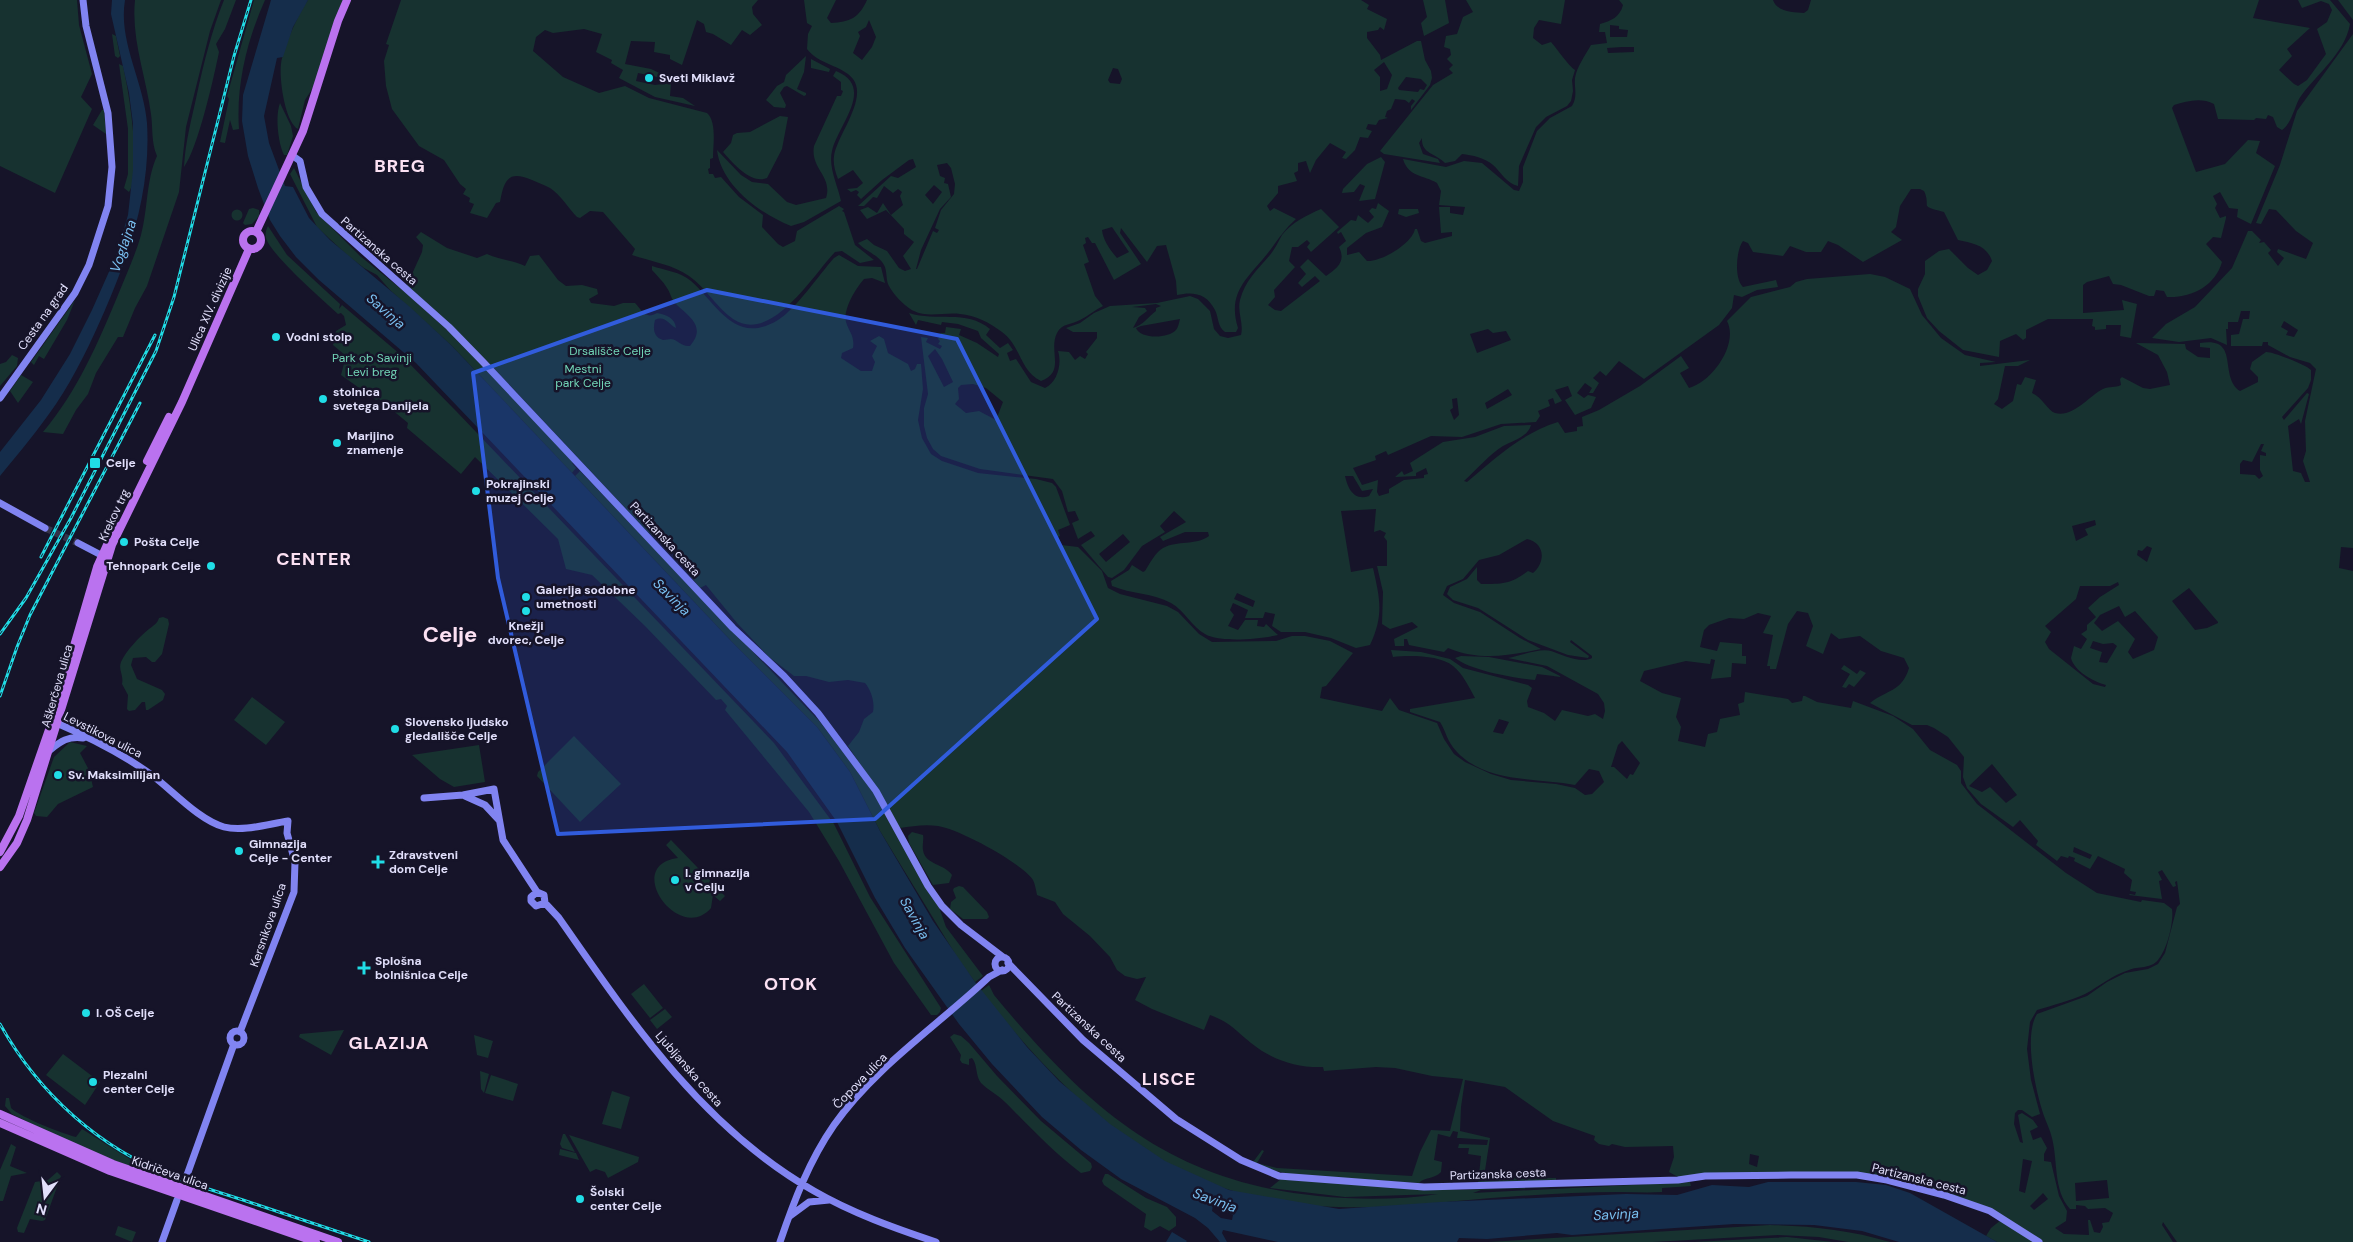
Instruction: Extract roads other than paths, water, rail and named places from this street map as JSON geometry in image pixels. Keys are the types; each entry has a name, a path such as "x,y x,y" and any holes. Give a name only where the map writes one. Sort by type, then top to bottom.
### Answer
{"main road":[{"path":"256,232 291,159 312,105 338,21 347,0"},
{"path":"248,232 256,232 260,236 260,245 254,249 249,249 243,243 244,235 248,232"},
{"name":"Ulica XIV. divizije","path":"141,483 178,410 190,379 249,249"},
{"name":"Ulica XIV. divizije","path":"130,496 177,400 190,379"},
{"name":"Krekov trg","path":"104,556 141,483"},
{"name":"Krekov trg","path":"104,556 130,496"},
{"name":"Aškerčeva ulica","path":"0,852 19,816 55,723 104,556"},
{"name":"Aškerčeva ulica","path":"0,867 17,842 27,820 50,750 55,723"},
{"name":"Kidričeva ulica","path":"0,1114 121,1168 338,1242"},
{"name":"Kidričeva ulica","path":"0,1123 126,1177 316,1242"}],"street":[{"name":"Cesta na grad","path":"0,398 75,293 97,244 108,206 112,180 112,147 108,113 86,26 83,0"},
{"name":"Partizanska cesta","path":"291,159 300,161 306,187 314,204 322,214 466,345 727,621 784,676 818,713 876,791 928,886 942,906 961,925 989,947 1002,964 1017,973 1083,1040 1176,1119 1241,1160 1279,1176 1462,1188 1678,1180 1705,1176 1857,1175 1887,1180 1944,1195 1990,1211 2039,1242"},
{"path":"0,503 45,528"},
{"path":"78,543 104,556"},
{"name":"Levstikova ulica","path":"55,723 89,738 143,769 214,823 231,828 288,822"},
{"path":"50,750 63,740 71,737 89,738"},
{"name":"Ljubljanska cesta","path":"463,795 494,789 505,846 537,892 544,895 545,903 559,918 597,972 685,1086 703,1106 750,1148 801,1183 830,1200 869,1218 936,1242"},
{"path":"424,798 463,795 485,805 499,820"},
{"name":"Kersnikova ulica","path":"187,1175 234,1044 230,1039 231,1035 234,1032 240,1032 294,892 295,862 287,833 288,822"},
{"name":"Ljubljanska cesta","path":"537,892 531,897 533,904 539,907 545,903"},
{"name":"Čopova ulica","path":"780,1242 801,1183 834,1125 857,1096 1002,964"},
{"path":"162,1242 177,1200"},
{"path":"787,1221 794,1212 809,1202 830,1200"}],"water":[{"name":"Voglajna","path":"112,0 125,0 125,31 145,108 147,123 146,172 137,219 123,265 77,370 29,441 0,476 0,452 41,400 70,354 116,256 128,215 133,170 133,124 129,93 111,14"},
{"name":"Savinja","path":"271,0 308,0 293,27 283,57 277,58 264,116 269,143 285,186 293,187 309,218 330,240 410,307 452,346 732,642 817,727 850,772 880,831 933,921 975,982 1027,1047 1059,1081 1110,1124 1165,1161 1229,1190 1339,1209 1440,1202 1626,1194 1677,1195 1712,1185 1749,1187 1768,1182 1856,1182 1886,1185 1910,1193 1997,1242 1899,1242 1862,1231 1814,1225 1734,1224 1572,1235 1557,1233 1487,1239 1459,1238 1457,1242 1278,1242 1223,1230 1222,1233 1227,1242 1220,1242 1208,1228 1195,1218 1121,1179 1081,1150 1042,1117 992,1064 959,1024 905,948 875,898 837,822 787,752 416,363 319,280 296,257 270,220 258,188 248,156 242,121 243,95","holes":["1213,1205 1233,1215 1232,1220 1221,1218 1212,1211"]},
{"path":"1172,1232 1187,1241 1166,1242"}],"tunnel":[{"path":"45,528 78,543"}],"railway":[{"path":"0,634 26,598 71,518 156,351 174,297 234,56 251,0"},
{"path":"41,557 155,335"},
{"path":"0,696 30,615 140,403"},
{"path":"0,1024 33,1073 52,1096 96,1134 121,1151 147,1165 183,1180 369,1242"}],"place":[{"name":"Sveti Miklavž","path":"649,78"},
{"name":"Vodni stolp","path":"276,337"},
{"name":"stolnica svetega Danijela","path":"323,399"},
{"name":"Marijino znamenje","path":"337,443"},
{"name":"Celje","path":"95,463"},
{"name":"Pokrajinski muzej Celje","path":"476,491"},
{"name":"Pošta Celje","path":"124,542"},
{"name":"Tehnopark Celje","path":"211,566"},
{"name":"Galerija sodobne umetnosti","path":"526,597"},
{"name":"Knežji dvorec, Celje","path":"526,611"},
{"name":"Slovensko ljudsko gledališče Celje","path":"395,729"},
{"name":"Sv. Maksimilijan","path":"58,775"},
{"name":"Gimnazija Celje - Center","path":"239,851"},
{"name":"Zdravstveni dom Celje","path":"378,862"},
{"name":"I. gimnazija v Celju","path":"675,880"},
{"name":"Splošna bolnišnica Celje","path":"364,968"},
{"name":"I. OŠ Celje","path":"86,1013"},
{"name":"Plezalni center Celje","path":"93,1082"},
{"name":"Šolski center Celje","path":"580,1199"}],"district":[{"name":"BREG","path":"400,166"},
{"name":"CENTER","path":"314,559"},
{"name":"Celje","path":"450,634"},
{"name":"OTOK","path":"791,984"},
{"name":"GLAZIJA","path":"389,1043"},
{"name":"LISCE","path":"1169,1079"}],"park label":[{"name":"Drsališče Celje","path":"610,351"},
{"name":"Park ob Savinji Levi breg","path":"372,365"},
{"name":"Mestni park Celje","path":"583,376"}]}
